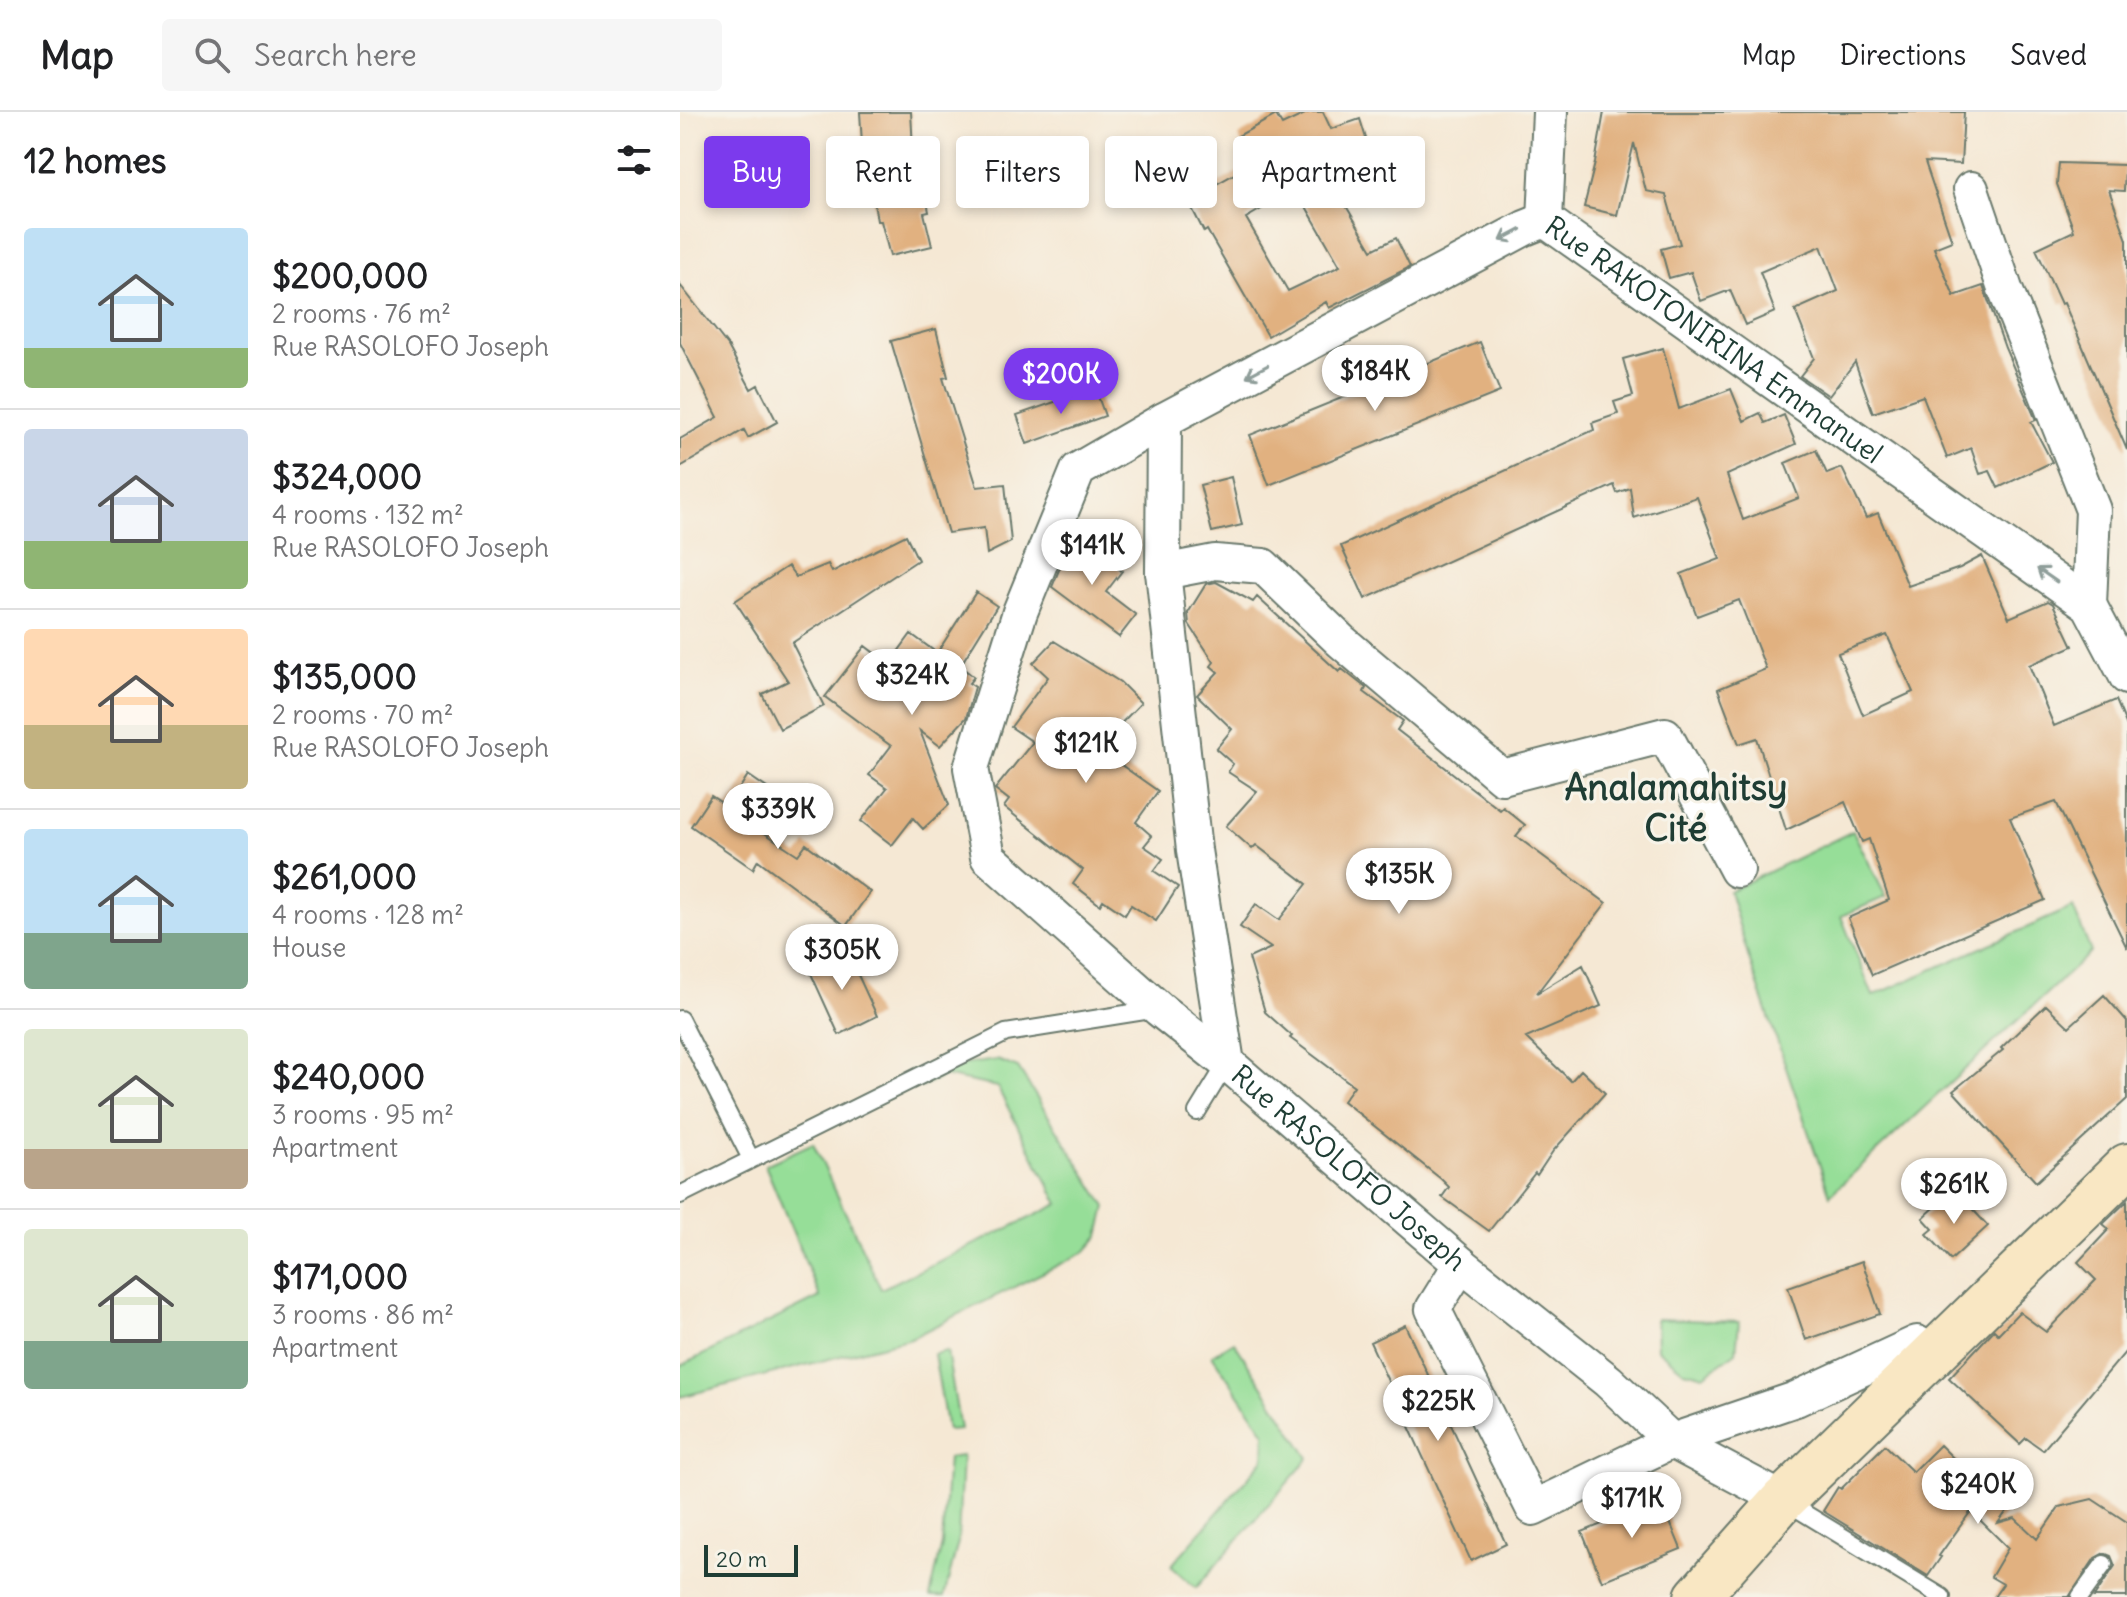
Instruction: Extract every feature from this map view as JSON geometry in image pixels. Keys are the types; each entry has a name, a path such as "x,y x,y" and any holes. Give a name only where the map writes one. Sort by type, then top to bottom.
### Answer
{"main road":[{"path":"1697,1597 1783,1500 2127,1166"}],"street":[{"path":"1545,220 1550,112"},
{"path":"1971,189 2005,289 2093,510 2089,605"},
{"name":"Rue RAKOTONIRINA Emmanuel","path":"1227,1063 1159,1009 988,857 971,768 1020,612 1078,470 1164,420 1525,228 1545,220 2089,605 2127,677"},
{"name":"Rue RASOLOFO Joseph","path":"1164,420 1163,572 1194,850 1227,1063 1461,1264 1608,1381 1672,1441 1783,1500"},
{"path":"1163,572 1215,562 1263,566 1341,641 1502,777 1665,735 1737,870"},
{"path":"1461,1264 1433,1309 1533,1508 1672,1441 1796,1399 1917,1343 1929,1358"}],"lane":[{"path":"680,1195 1006,1033 1159,1009"},
{"path":"680,1019 751,1159"},
{"path":"1197,1112 1227,1063"},
{"path":"1783,1500 1942,1597"},
{"path":"2080,1597 2104,1564"}],"green space":[{"path":"1853,831 1886,897 1841,916 1873,996 2073,907 2091,952 1830,1195 1749,959 1729,891"},
{"path":"997,1060 1018,1068 1106,1207 1099,1236 1085,1252 911,1338 680,1397 680,1366 820,1297 765,1165 813,1143 881,1289 1059,1204 997,1087 944,1076 923,1087 926,1079 953,1066"},
{"path":"1656,1319 1739,1322 1736,1352 1704,1375 1684,1371 1657,1349"},
{"path":"1234,1342 1309,1458 1196,1588 1171,1566 1264,1459 1265,1433 1212,1355"},
{"path":"947,1351 960,1429 947,1430 934,1354"},
{"path":"962,1456 958,1542 944,1597 930,1597 942,1544 948,1458"}],"building":[{"path":"860,112 911,112 912,136 862,136"},
{"path":"1309,112 1323,112 1331,129 1360,119 1365,136 1238,136 1276,115 1282,125"},
{"path":"1604,112 1964,112 1961,164 1925,162 1952,241 1934,248 1954,296 1983,286 2036,420 2031,422 2052,462 1998,488 1990,471 1980,474 1971,448 1947,458 1923,396 1873,413 1855,362 1829,396 1800,376 1814,358 1795,310 1838,291 1821,246 1760,272 1775,312 1745,325 1730,290 1701,301 1691,272 1669,278 1661,249 1680,244 1666,195 1646,191 1634,143 1617,215 1584,207"},
{"path":"2059,163 2125,165 2124,191 2109,190 2127,240 2127,450 2064,303 2061,304 2036,249 2074,231 2057,184"},
{"path":"1233,175 1233,208 1263,208 1246,218 1288,291 1340,266 1307,208 1347,208 1372,250 1396,238 1410,267 1329,308 1326,302 1268,336 1192,208 1217,208 1217,184"},
{"path":"875,208 928,208 929,212 924,213 932,246 890,256 881,221 877,221"},
{"path":"680,285 728,346 751,389 758,385 777,422 748,438 744,430 680,467 680,439 718,417 680,343"},
{"path":"936,329 948,377 943,378 977,487 1005,484 1011,542 987,554 984,528 948,533 891,341"},
{"path":"1480,342 1500,392 1269,485 1250,435"},
{"path":"1663,348 1679,409 1731,389 1744,421 1760,413 1765,423 1784,415 1796,444 1727,475 1743,520 1799,498 1785,463 1816,450 1827,474 1842,468 1866,518 1878,513 1908,586 1960,568 1982,556 2009,618 2048,601 2053,604 2073,646 2029,665 2054,726 2116,700 2127,726 2127,948 2056,802 2010,818 2045,900 1872,975 1848,918 1889,900 1869,839 1862,842 1845,802 1786,830 1757,738 1739,744 1718,689 1766,669 1739,600 1697,616 1681,574 1720,559 1697,497 1634,518 1630,488 1617,493 1614,485 1365,599 1341,546 1594,430 1592,423 1618,414 1614,402 1633,396 1623,359","holes":["1887,635 1913,692 1863,715 1838,653"]},
{"path":"1095,388 1105,416 1027,444 1017,415"},
{"path":"1231,477 1242,525 1212,532 1200,485"},
{"path":"906,535 918,560 792,643 824,706 780,729 762,694 788,681 735,601 788,566 796,577 828,564 832,572"},
{"path":"1077,540 1122,571 1106,592 1136,615 1119,637 1052,587 1063,560"},
{"path":"1216,582 1253,602 1257,597 1339,672 1342,669 1366,688 1364,692 1403,721 1397,730 1500,810 1503,807 1525,825 1516,836 1606,903 1537,993 1583,965 1601,1006 1526,1038 1571,1081 1581,1070 1605,1093 1553,1151 1537,1175 1535,1173 1489,1231 1442,1197 1449,1187 1441,1179 1343,1101 1354,1086 1290,1038 1292,1036 1265,1012 1249,958 1271,948 1240,927 1256,904 1279,920 1307,884 1256,845 1252,849 1226,826 1257,791 1228,772 1233,764 1216,749 1232,729 1197,695 1218,672 1211,666 1214,662 1189,624 1188,613 1206,584"},
{"path":"976,592 997,606 960,666 974,677 969,683 975,687 966,718 940,746 920,731 949,805 923,829 913,818 892,845 861,821 887,788 869,775 891,746 825,697 865,646 889,664 911,634 937,653"},
{"path":"1054,641 1120,682 1141,703 1097,748 1158,791 1136,822 1152,836 1144,846 1163,859 1154,871 1178,887 1156,921 1131,905 1125,915 1103,900 1100,905 1073,884 1083,870 1004,807 1009,800 995,789 1033,742 1011,727 1048,677 1033,663"},
{"path":"748,775 780,797 757,828 798,855 806,844 870,892 846,926 758,860 753,869 691,826 711,796 728,807"},
{"path":"846,949 877,1016 839,1035 808,967"},
{"path":"2104,995 2127,1021 2127,1099 2036,1182 1953,1091 2003,1050 2001,1048 2046,1005 2069,1027"},
{"path":"1947,1196 1957,1206 1964,1200 1988,1226 1951,1260 1927,1234 1933,1229 1923,1218"},
{"path":"2127,1201 2127,1350 2043,1450 2026,1438 2020,1444 1949,1378 1994,1330 1998,1334 2019,1312 2046,1332 2096,1280 2078,1262 2109,1229 2103,1224"},
{"path":"1862,1261 1880,1314 1806,1340 1788,1287"},
{"path":"1405,1325 1506,1544 1471,1561 1370,1342"},
{"path":"1885,1445 1913,1472 1940,1445 2007,1511 1998,1523 2015,1518 2037,1539 2059,1507 2092,1499 2127,1522 2127,1597 2094,1597 2115,1566 2111,1556 2104,1553 2095,1558 2069,1597 1994,1597 2003,1584 1991,1577 2008,1548 1971,1511 1928,1576 1823,1511 1838,1487 1841,1489"},
{"path":"1661,1500 1681,1549 1602,1581 1582,1532"}],"district":[{"name":"Analamahitsy Cité","path":"1676,808"}]}
